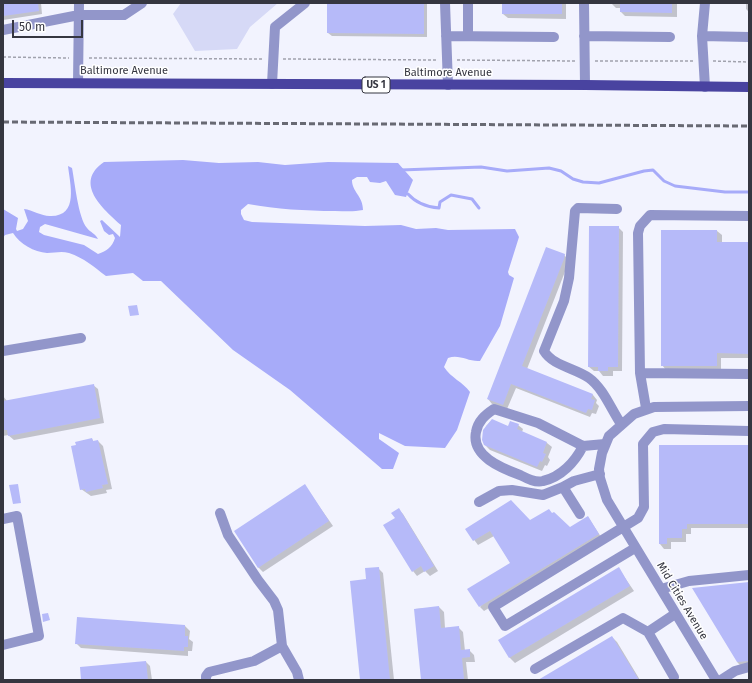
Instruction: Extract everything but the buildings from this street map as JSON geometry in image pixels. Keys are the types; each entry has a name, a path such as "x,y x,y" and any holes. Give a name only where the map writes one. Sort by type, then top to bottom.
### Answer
{"main road":[{"name":"Baltimore Avenue","path":"3,83 749,87"}],"street":[{"path":"78,83 77,58 79,3"},
{"path":"3,30 79,15 124,15 142,3"},
{"path":"272,84 275,27 305,3"},
{"path":"445,3 448,85"},
{"path":"468,3 468,36"},
{"path":"584,3 585,85"},
{"path":"705,3 702,36 702,61 705,87"},
{"path":"446,36 554,37"},
{"path":"584,36 670,37"},
{"path":"702,36 749,37"},
{"path":"617,209 578,208 575,211 570,278 564,301 544,351 546,355 558,363 589,378 600,389 621,424"},
{"path":"646,408 640,373 638,233 640,226 650,215 749,216"},
{"path":"3,351 81,338"},
{"path":"640,373 749,374"},
{"path":"478,502 499,491 512,490 544,495 574,481 600,474 601,457 609,436 634,414 646,408 749,406"},
{"path":"583,446 575,460 564,470 543,481 538,481 512,472 484,456 479,451 474,441 477,427 482,418 494,409 538,423 583,446 605,444"},
{"path":"635,548 505,626 493,607 625,532 638,518 644,507 642,450 645,440 653,432 664,429 749,431"},
{"name":"Mid Cities Avenue","path":"600,474 607,500 625,532 716,680"},
{"path":"563,487 580,514"},
{"path":"220,513 228,535 274,601 278,610 282,646 297,672 299,680"},
{"path":"3,519 17,516 40,636 3,645"},
{"path":"661,589 689,580 749,575"},
{"path":"648,632 675,614"},
{"path":"535,669 623,618 648,632 674,677"},
{"path":"206,680 208,672 254,660 282,646"},
{"path":"721,680 735,671 749,667"}],"path":[{"path":"3,57 749,62"}],"shaded area":[{"path":"181,3 278,3 250,27 237,49 195,51 173,14"}],"water":[{"path":"183,160 219,163 258,162 285,165 328,162 398,163 413,180 406,197 395,195 386,181 380,183 370,182 367,177 357,177 352,180 352,184 363,205 363,210 359,211 302,210 248,204 241,210 241,214 244,220 252,222 365,226 401,225 416,229 436,228 448,230 515,229 519,237 508,272 509,275 514,278 500,326 480,361 452,357 448,358 444,367 470,392 457,430 445,448 405,446 379,433 379,439 399,453 393,469 382,469 290,390 233,350 161,281 143,281 133,273 106,276 84,260 69,253 47,253 37,251 23,244 13,233 5,235 3,238 3,209 18,218 17,231 23,229 28,221 24,209 48,216 60,215 66,211 71,198 68,166 72,168 81,216 87,228 96,235 98,239 45,224 40,227 39,232 44,235 84,245 98,254 101,253 111,246 115,238 113,234 109,235 104,231 100,221 102,220 120,237 121,225 106,211 94,195 91,187 91,178 95,170 104,162"}],"waterway":[{"path":"401,170 481,167 507,171 549,168 561,171 573,179 583,182 599,183 653,170 664,181 675,186 725,192 749,192"},
{"path":"408,194 418,202 430,207 439,208 440,202 451,195 472,199 479,208"}],"railway":[{"path":"3,122 749,126"}]}
